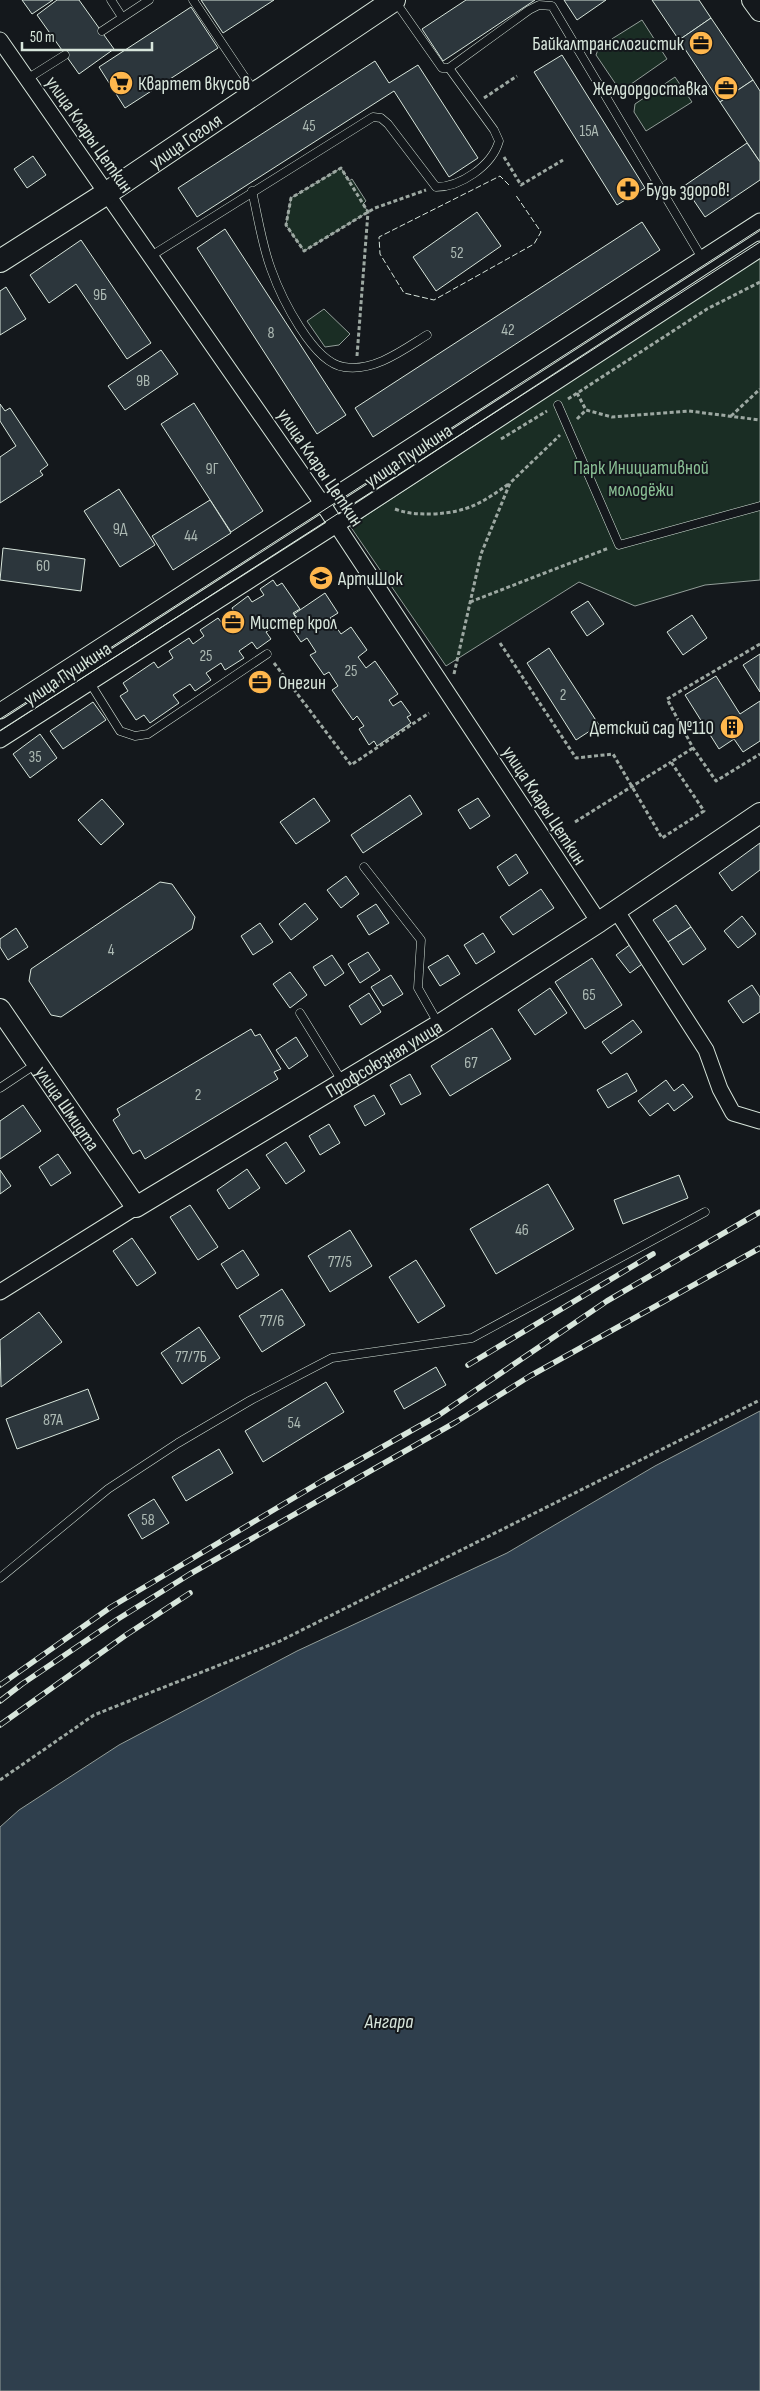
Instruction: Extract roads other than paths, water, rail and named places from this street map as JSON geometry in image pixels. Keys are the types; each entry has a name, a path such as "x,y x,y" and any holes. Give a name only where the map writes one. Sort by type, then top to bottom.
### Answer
{"main road":[{"name":"улица Гоголя","path":"0,261 107,193 394,0"}],"street":[{"path":"752,0 760,11"},
{"name":"улица Клары Цеткин","path":"0,40 322,503 599,922"},
{"name":"улица Пушкина","path":"0,711 760,221"},
{"name":"улица Пушкина","path":"0,740 336,525 760,249"},
{"name":"Профсоюзная улица","path":"0,1292 136,1206 439,1025 599,922 760,814"},
{"path":"616,910 706,1050 720,1089 733,1113 760,1121"},
{"name":"улица Шмидта","path":"0,1009 136,1206"}],"lane":[{"path":"111,0 122,18"},
{"path":"102,32 150,0"},
{"path":"193,0 256,93"},
{"path":"394,0 442,68 449,68 529,10 539,5 552,6 702,258"},
{"path":"27,79 65,55"},
{"path":"151,256 373,117 382,118 388,124 436,187 457,184 487,162 499,141 494,130 449,68"},
{"path":"252,191 271,270 289,310 318,352 333,365 356,367 392,357 427,334"},
{"path":"558,405 619,544 760,506"},
{"path":"90,683 120,730 135,736 148,734 267,654"},
{"path":"364,867 421,940 418,988 439,1025"},
{"path":"300,1013 344,1083"},
{"path":"0,1088 37,1063"},
{"path":"0,1578 108,1489 178,1443 250,1400 332,1358 472,1338 705,1212"}],"water":[{"name":"Ангара","path":"760,1411 760,2391 0,2391 0,1827 19,1810 119,1745 297,1651 507,1553 655,1466"}],"tram line":[{"path":"0,719 760,229"},
{"path":"0,731 760,242"}],"railway":[{"path":"0,1685 111,1607 322,1481 439,1415 607,1301 760,1212"},
{"path":"0,1701 118,1619 190,1574 456,1422 530,1376 760,1248"},
{"path":"468,1365 653,1254"},
{"path":"0,1725 126,1635 190,1593"}],"place":[{"name":"Байкалтранслогистик","path":"701,43"},
{"name":"Квартет вкусов","path":"121,83"},
{"name":"Желдордоставка","path":"726,88"},
{"name":"Будь здоров!","path":"628,189"},
{"name":"АртиШок","path":"321,578"},
{"name":"Мистер крол","path":"233,622"},
{"name":"Онегин","path":"260,682"},
{"name":"Детский сад №110","path":"732,727"}],"park label":[{"name":"Парк Инициативной молодёжи","path":"641,478"}]}
